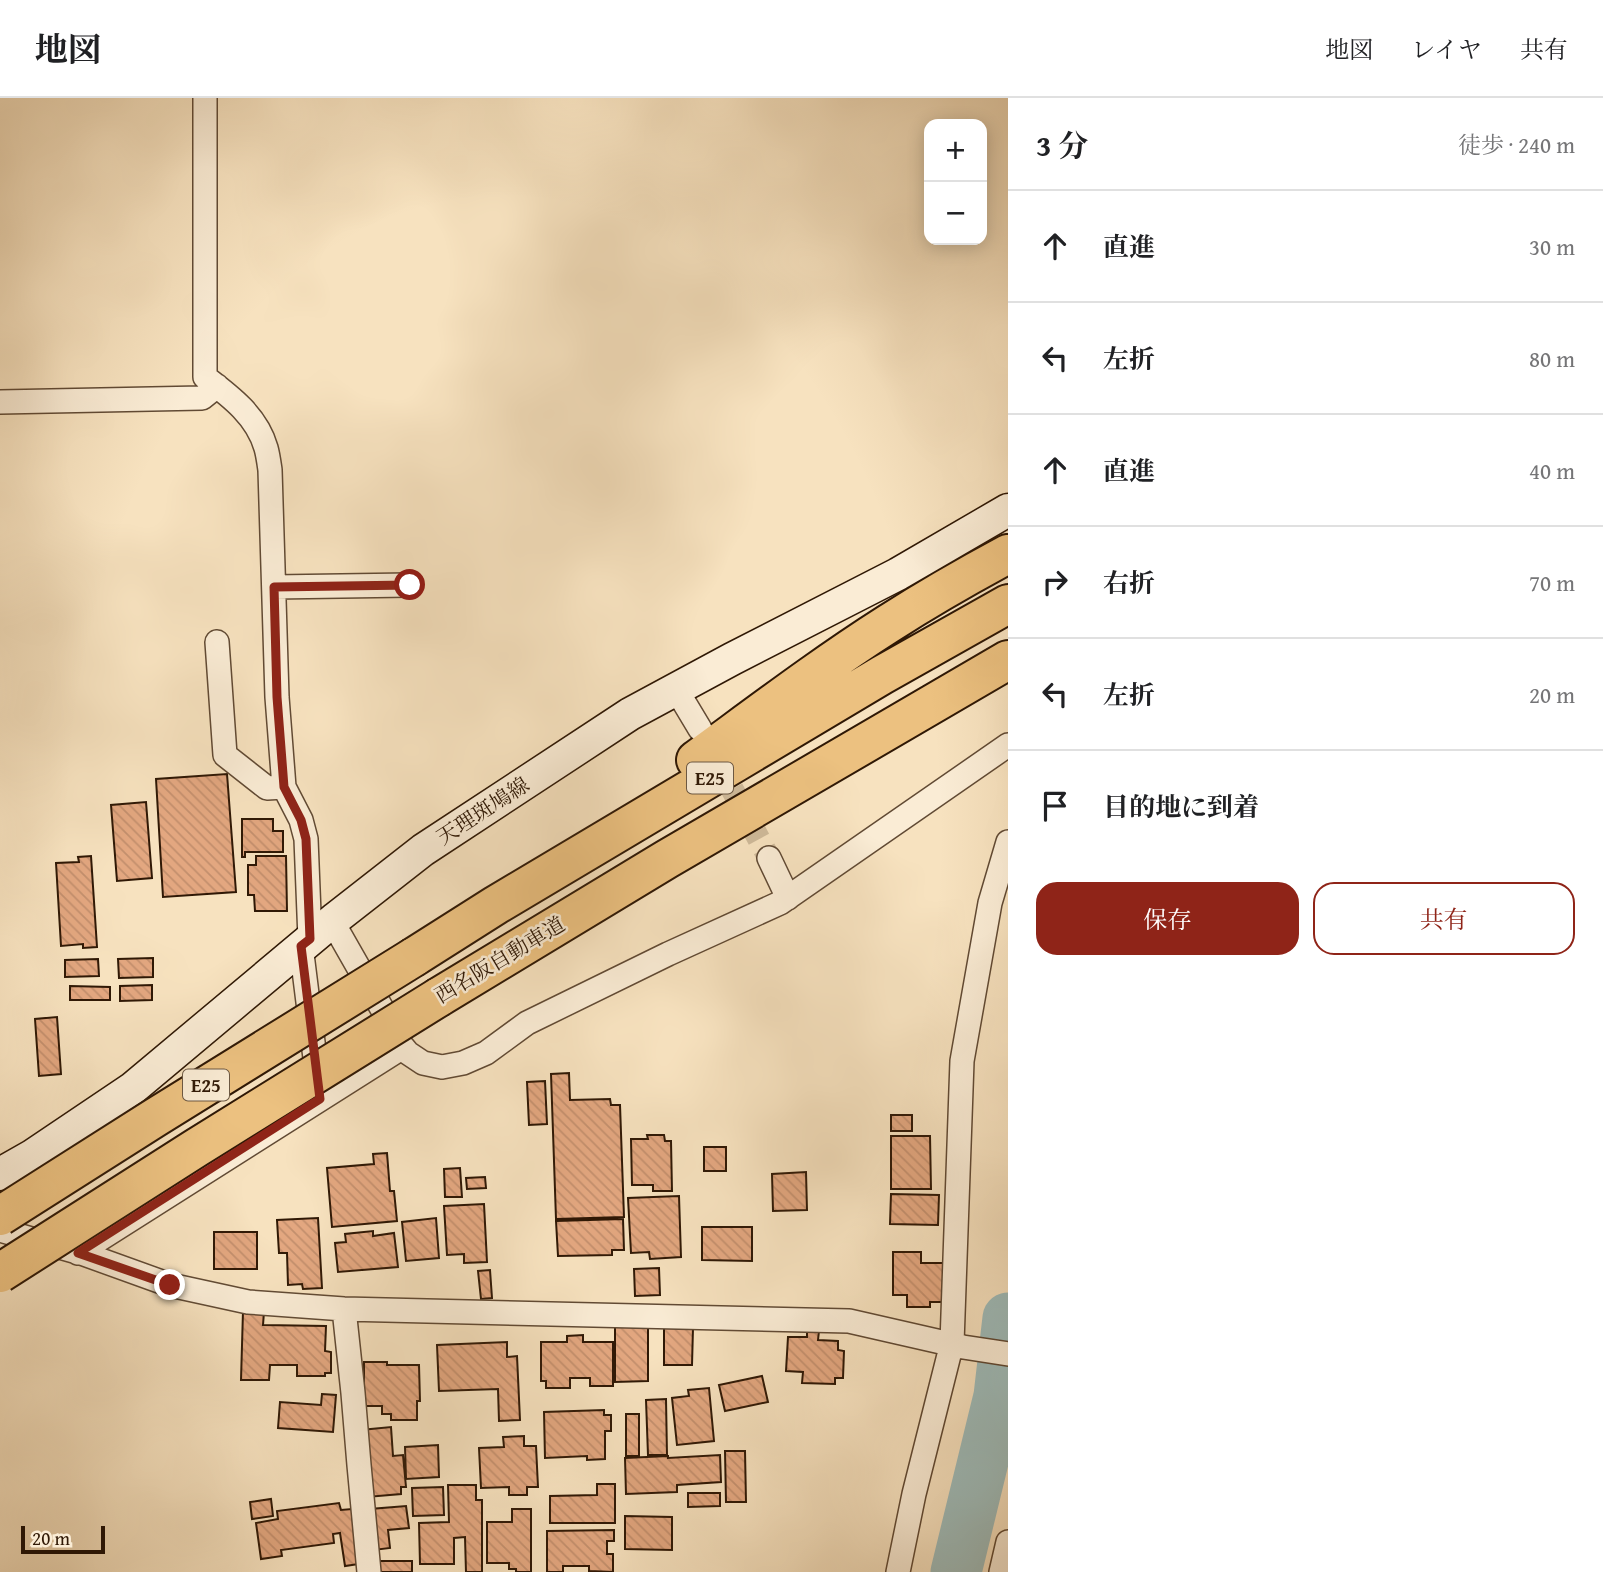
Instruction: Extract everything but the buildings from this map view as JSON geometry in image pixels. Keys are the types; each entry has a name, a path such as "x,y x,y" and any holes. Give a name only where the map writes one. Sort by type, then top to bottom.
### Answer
{"highway":[{"path":"496,905 887,624 1008,554"},
{"name":"E25","path":"0,1216 496,905 871,682 1008,604"},
{"name":"西名阪自動車道","path":"0,1273 439,997 691,845 1008,660"}],"main road":[{"name":"天理斑鳩線","path":"0,1174 32,1156 133,1088 315,936 424,850 630,714 898,574 1008,510"}],"street":[{"path":"205,98 205,377 242,407 256,425 266,447 270,470 277,697 284,787 301,820 306,839 315,936 320,1099"},
{"path":"0,402 202,398 217,386"},
{"path":"274,587 410,585"},
{"path":"217,642 225,755 267,788 284,787"},
{"path":"676,689 700,729"},
{"path":"315,936 408,1053 423,1063 442,1067 463,1063 486,1053 527,1023 780,903 1008,745"},
{"path":"898,1572 914,1494 957,1345 962,1061 990,903 1008,842"},
{"path":"769,858 788,898"},
{"path":"78,1253 403,1047"},
{"path":"0,1230 78,1253 170,1285 248,1302 344,1309 849,1321 1008,1354"},
{"path":"344,1309 369,1572"},
{"path":"1001,1572 1008,1542"}],"waterway":[{"path":"956,1572 999,1396 1008,1318"}],"tunnel":[{"path":"716,759 769,858"}],"route":[{"path":"170,1285 78,1253 320,1099 301,946 310,939 306,839 301,820 284,787 277,697 274,587 410,585"}]}
